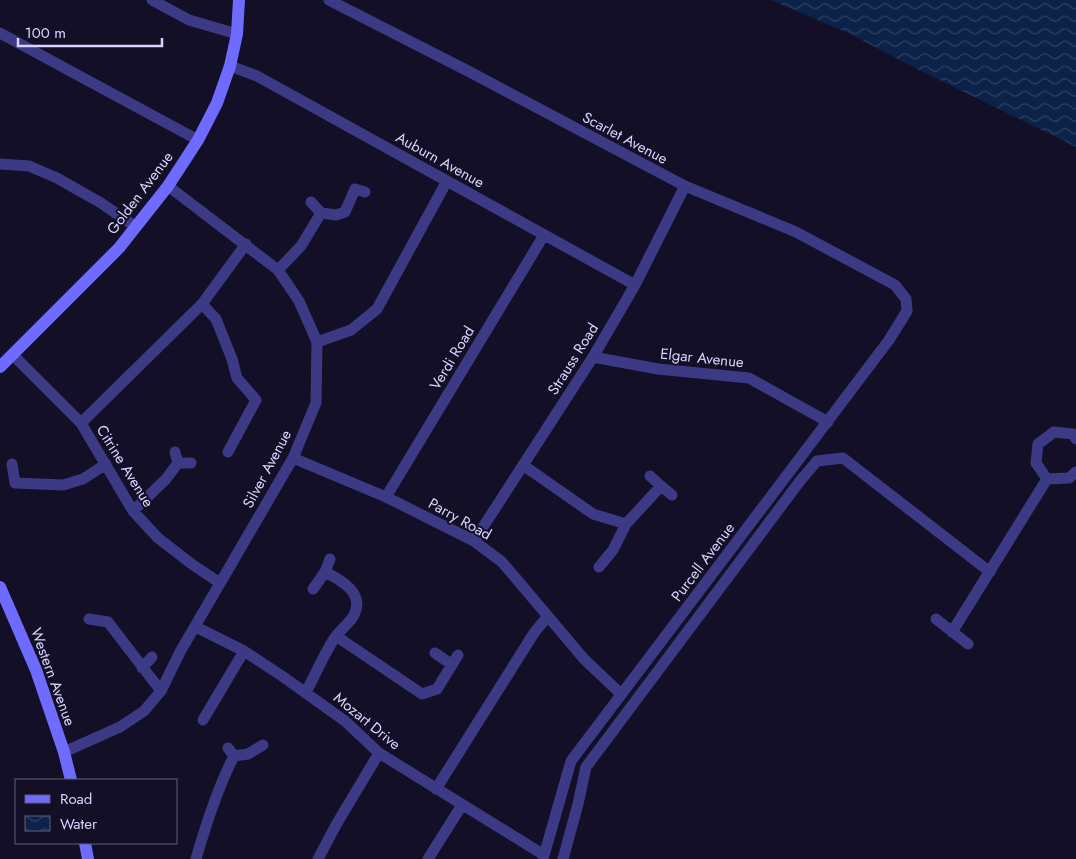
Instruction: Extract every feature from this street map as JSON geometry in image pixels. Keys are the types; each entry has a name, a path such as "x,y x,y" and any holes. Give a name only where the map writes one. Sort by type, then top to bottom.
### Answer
{"street":[{"path":"152,0 189,20 237,34"},
{"name":"Golden Avenue","path":"0,367 119,248 168,186 198,140 217,103 230,66 237,34 238,0"},
{"name":"Scarlet Avenue","path":"329,0 685,186 796,232 895,285 906,298"},
{"path":"0,33 198,140"},
{"name":"Auburn Avenue","path":"230,66 258,76 635,285"},
{"path":"0,164 29,166 57,178 101,203 136,227"},
{"path":"317,342 351,330 377,308 447,181"},
{"name":"Silver Avenue","path":"64,752 120,727 144,711 160,690 293,458 316,402 317,342 299,301 278,270 168,186"},
{"name":"Strauss Road","path":"474,541 593,357 635,285 685,186"},
{"path":"311,202 321,213 336,215 345,212 355,189 365,192"},
{"path":"278,270 301,246 321,213"},
{"name":"Verdi Road","path":"386,497 544,234"},
{"path":"81,423 202,304 246,244"},
{"name":"Purcell Avenue","path":"543,857 571,761 890,340 906,311 906,298"},
{"path":"202,304 216,319 232,359 232,380 256,400 228,452"},
{"name":"Citrine Avenue","path":"13,355 81,423 133,511 158,538 220,583"},
{"name":"Elgar Avenue","path":"593,357 658,369 749,378 828,422"},
{"path":"1047,479 1036,463 1038,444 1054,432 1073,434 1076,439"},
{"path":"133,511 166,479 177,458 191,463"},
{"name":"Parry Road","path":"293,458 386,497 474,541 502,562 584,659 621,694"},
{"path":"563,859 586,767 817,461 843,458 990,572"},
{"path":"12,464 15,483 63,485 83,479 106,464"},
{"path":"523,465 593,514 626,524"},
{"path":"1047,479 1069,478 1076,472"},
{"path":"650,476 672,495"},
{"path":"952,632 1047,479"},
{"path":"599,567 613,550 626,524 661,486"},
{"path":"313,589 325,572 330,559"},
{"path":"306,692 336,636 354,615 356,605 354,592 344,582 325,572"},
{"name":"Western Avenue","path":"0,587 36,670 64,752 71,779"},
{"path":"89,620 110,617 142,668 160,690"},
{"path":"436,789 534,633 548,617"},
{"path":"936,619 968,644"},
{"name":"Mozart Drive","path":"196,627 244,651 306,692 344,721 379,753 543,857"},
{"path":"336,636 422,694 437,689 455,659 434,653"},
{"path":"209,716 244,651"},
{"path":"142,668 152,656"},
{"path":"196,859 231,752 248,754 262,745"},
{"path":"318,859 379,753"},
{"path":"428,859 462,805"},
{"path":"85,844 88,859"}],"water":[{"path":"771,0 1076,0 1076,147 850,34"}]}
